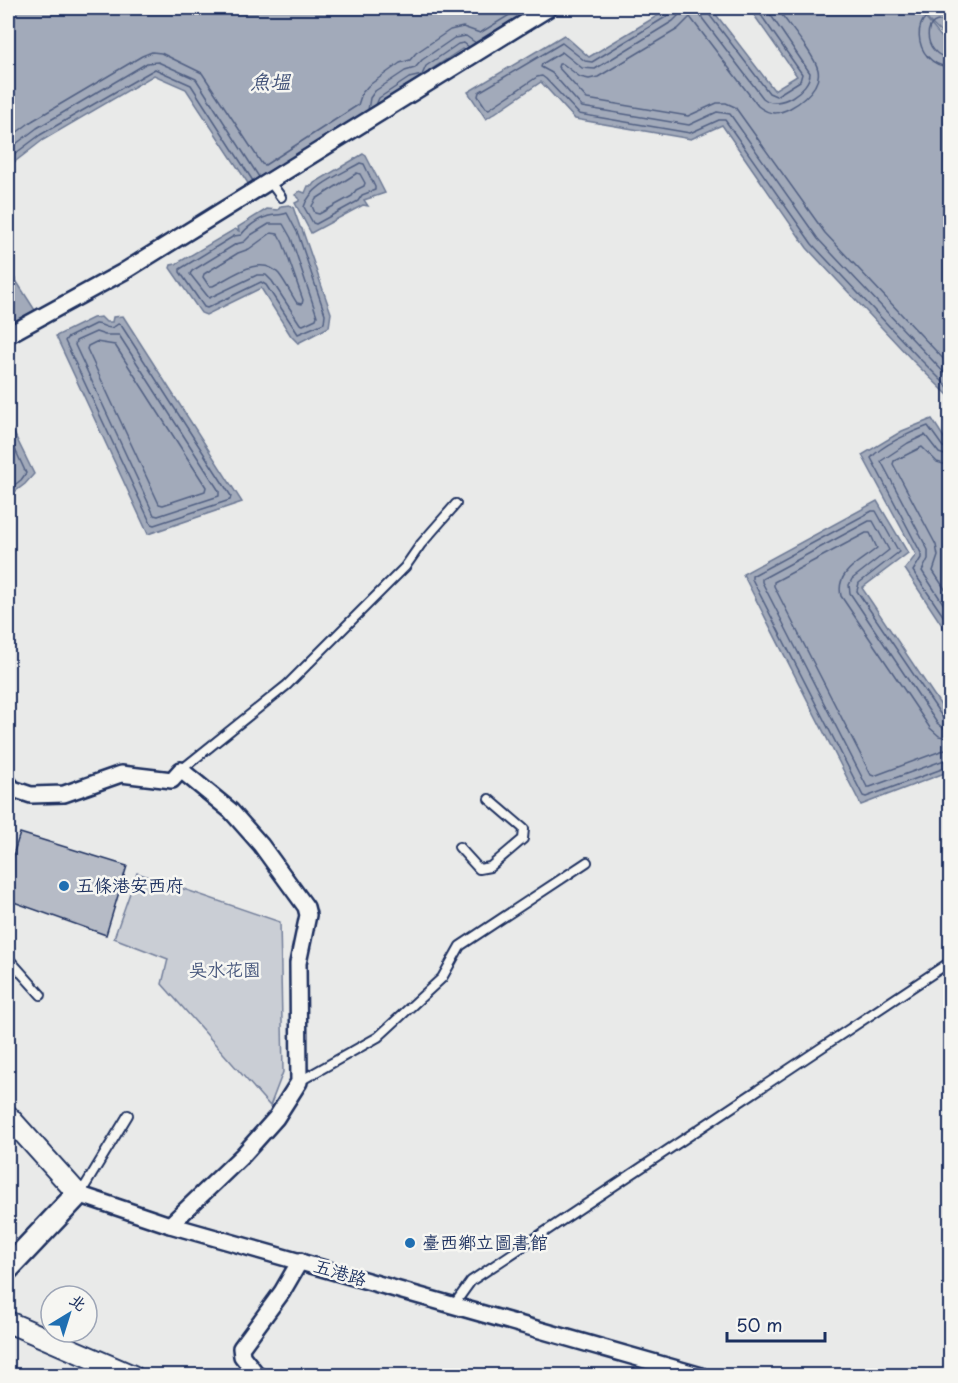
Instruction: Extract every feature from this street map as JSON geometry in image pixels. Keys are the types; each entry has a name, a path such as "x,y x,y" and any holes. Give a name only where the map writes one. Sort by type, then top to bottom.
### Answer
{"main road":[{"path":"8,1268 76,1192"}],"street":[{"path":"8,335 123,272 549,8"},
{"path":"8,783 13,789 31,795 64,794 121,774 172,780 181,770 231,811 261,845 306,907 308,915 298,963 299,1082 276,1118 243,1155 170,1225"},
{"path":"8,1116 76,1192"},
{"name":"五港路","path":"76,1192 170,1225 702,1376"},
{"path":"258,1376 242,1356 241,1348 282,1292 300,1261"},
{"path":"8,1322 133,1376"}],"lane":[{"path":"270,182 281,197"},
{"path":"181,770 287,685 405,567 421,544 456,504"},
{"path":"459,847 479,869 490,867 523,839 524,829 489,799"},
{"path":"299,1082 378,1037 442,978 460,946 586,862"},
{"path":"8,958 40,995"},
{"path":"453,1306 471,1281 951,962"},
{"path":"76,1192 84,1186 128,1115"}],"green space":[{"name":"吳水花園","path":"137,873 280,922 283,1072 270,1106 162,984 168,959 114,938"}],"water":[{"name":"魚塭","path":"8,8 564,8 476,62 462,49 429,71 431,74 409,85 409,89 406,86 257,197 186,89 154,75 43,140 8,167"},
{"path":"670,8 711,8 774,90 797,76 749,8 950,8 950,42 918,10 950,47 950,397 807,248 722,125 691,139 575,119 541,82 486,119 468,92 564,35 589,57"},
{"path":"363,154 385,193 364,200 368,206 363,205 311,233 295,203 299,201 299,198 295,195 300,191 305,193 308,186 312,186"},
{"path":"281,206 293,207 302,229 331,313 329,327 298,343 291,336 261,288 206,315 201,313 170,268 171,265 235,229 239,231 238,227 267,209 278,210"},
{"path":"8,268 40,318 8,337"},
{"path":"123,316 242,502 148,534 56,336 93,318 101,317 106,322 112,322 113,317"},
{"path":"932,419 950,447 950,630 945,630 905,569 916,555 862,455 902,431"},
{"path":"8,421 34,474 8,497"},
{"path":"877,501 908,553 862,588 950,719 950,771 861,805 743,574"}],"building":[{"name":"五條港安西府","path":"20,833 127,866 106,935 8,900 8,871"}],"place":[{"name":"五條港安西府","path":"64,886"},
{"name":"臺西鄉立圖書館","path":"410,1243"}]}
